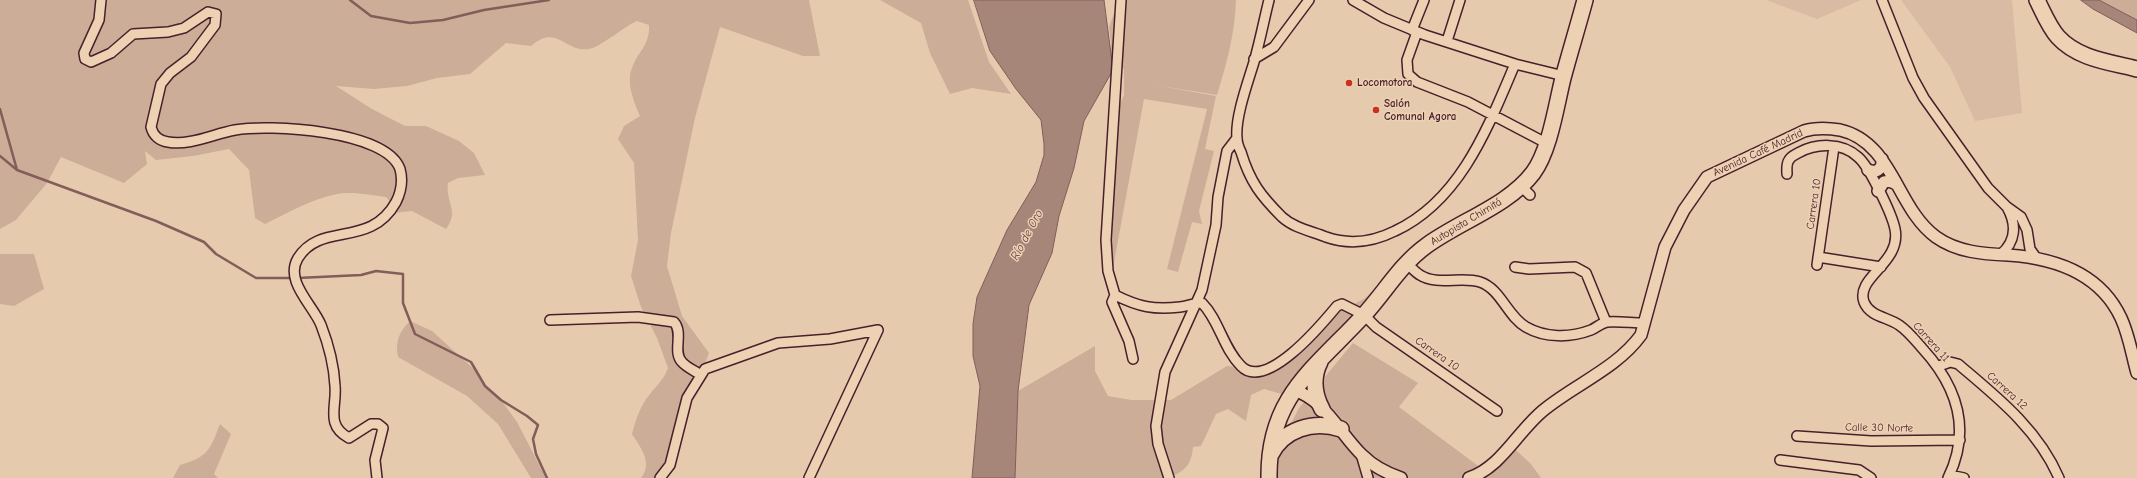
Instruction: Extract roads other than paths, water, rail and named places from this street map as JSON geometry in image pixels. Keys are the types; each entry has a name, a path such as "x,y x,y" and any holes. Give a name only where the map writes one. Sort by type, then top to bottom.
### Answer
{"highway":[{"name":"Autopista Chimitá","path":"1269,478 1268,461 1274,428 1287,399 1326,352 1364,315 1406,263 1425,246 1469,218 1504,199 1526,190 1546,143 1586,0"},
{"path":"2036,0 2058,37 2066,44 2092,59 2137,69"},
{"path":"1322,409 1316,396 1314,382 1319,363 1326,352"},
{"path":"1268,461 1280,442 1298,429 1319,425 1340,429"}],"street":[{"path":"101,0 99,20 83,56 87,62 91,62 111,53 135,34 168,32 184,28 208,12 216,14 215,26 191,57 170,73 161,84 151,127 152,132 160,140 176,143 235,130 266,126 295,128 335,134 362,142 384,152 393,159 400,168 402,186 400,195 391,211 380,221 365,230 322,238 298,258 294,271 299,286 321,324 335,386 334,422 336,428 349,438 371,424 378,424 382,428 375,460 377,478"},
{"path":"1122,0 1106,240 1108,271 1115,295 1112,302 1129,341 1133,359"},
{"path":"1169,478 1158,444 1156,426 1165,372 1202,290 1216,225 1218,197 1227,151 1236,138 1242,101 1269,0"},
{"path":"1254,59 1274,47 1308,0"},
{"path":"1353,0 1384,18 1415,31 1515,64 1564,76"},
{"path":"1424,0 1407,60 1408,74 1417,82 1457,97 1546,143"},
{"path":"1447,41 1460,0"},
{"path":"1882,0 1913,78 1924,98 1978,175 2007,207 2013,218 2014,230 2010,244 2000,255"},
{"path":"1236,138 1246,170 1262,198 1290,224 1338,241 1353,243 1383,237 1407,225 1427,212 1446,192 1469,162 1493,116 1515,64"},
{"name":"Avenida Café Madrid","path":"1469,478 1490,467 1519,434 1545,409 1625,353 1641,334 1665,247 1684,210 1707,177 1798,134 1818,128 1842,131 1859,137 1873,148 1882,159 1917,220 1938,238 1964,250 2036,259 2070,268 2097,286 2110,300 2125,327 2137,373"},
{"name":"Carrera 11","path":"1787,174 1787,162 1791,157 1814,146 1834,147 1856,155 1868,170 1892,220 1896,235 1894,251 1864,288 1863,295 1866,305 1874,314 1894,322 1905,330 1939,366 1958,404 1960,440 1949,476"},
{"name":"Carrera 10","path":"1834,147 1818,261 1881,267"},
{"path":"1868,170 1873,172 1878,170 1882,165 1882,159"},
{"path":"1878,191 1884,182 1890,181 1896,184"},
{"path":"2007,207 2017,213 2024,221 2029,244 2036,259"},
{"path":"1406,263 1420,276 1427,278 1466,279 1486,284 1497,294 1515,318 1526,327 1547,335 1565,336 1577,334 1590,330 1606,322 1644,323"},
{"path":"1515,267 1529,269 1575,267 1582,269 1586,273 1606,322"},
{"path":"1115,295 1135,305 1149,307 1182,307 1196,303"},
{"name":"Carrera 10","path":"1196,303 1202,303 1207,309 1229,349 1241,367 1251,372 1268,369 1297,349 1337,306 1342,304 1364,315 1376,327 1497,411"},
{"path":"550,320 638,317 674,322 678,327 679,357 682,362 701,375"},
{"path":"660,478 670,465 687,398 705,368 778,343 830,339 878,330 809,478"},
{"name":"Carrera 12","path":"1939,366 1950,362 1958,364 2013,410 2047,455 2059,478"},
{"path":"1293,390 1308,396 1322,409 1361,454 1379,468 1395,477"},
{"name":"Calle 30 Norte","path":"1798,436 1871,441 1960,440"},
{"path":"1361,454 1368,478"},
{"path":"1780,460 1859,470 1871,478"},
{"path":"1949,476 1964,478"}],"water":[{"name":"Río de Oro","path":"974,0 1104,0 1113,70 1084,121 1074,168 1059,216 1052,253 1029,305 1018,391 1015,478 972,478 980,386 973,356 973,324 977,297 1007,230 1036,182 1044,155 1044,144 1041,120 1016,89 990,51"},
{"path":"2081,0 2099,0 2137,20 2137,33 2093,9"}],"waterway":[{"path":"350,0 371,16 410,23 443,20 484,10 549,0"},
{"path":"0,109 17,170"},
{"path":"0,156 17,170 156,221 204,242 216,254 256,278 293,278"},
{"path":"298,278 361,275 376,271 403,274 403,303 415,334 471,362 485,386 501,400 527,416 538,425 533,439 536,454 547,478"}],"place":[{"name":"Locomotora","path":"1349,83"},
{"name":"Salón Comunal Agora","path":"1376,110"}]}
